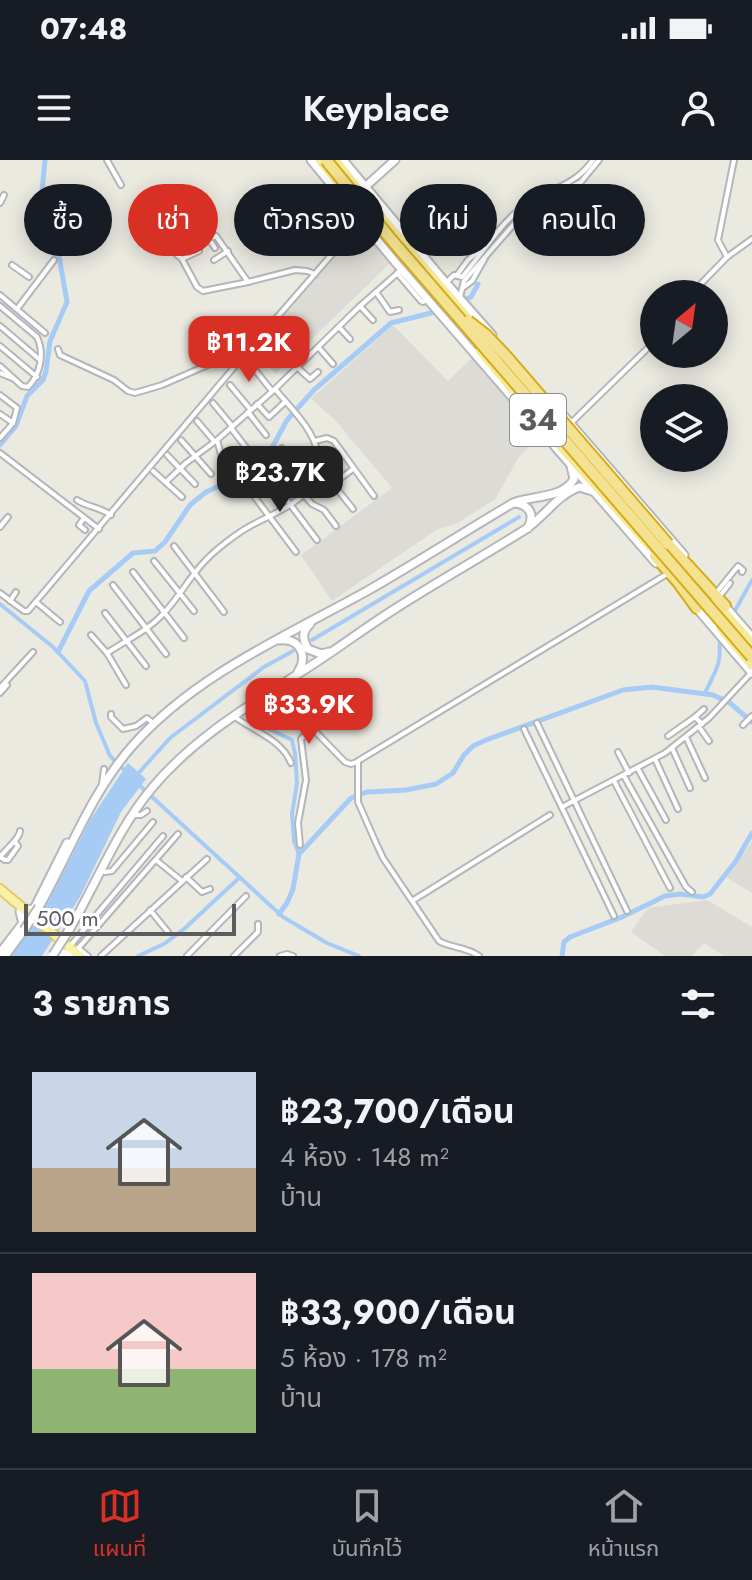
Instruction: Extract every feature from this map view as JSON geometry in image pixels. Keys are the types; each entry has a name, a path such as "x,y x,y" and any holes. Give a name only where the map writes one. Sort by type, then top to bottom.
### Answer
{"highway":[{"path":"328,160 380,227 752,647"},
{"name":"34","path":"328,160 359,191 752,647"},
{"name":"34","path":"328,160 351,199 594,488 680,580 752,665"},
{"path":"466,322 498,348 668,544 720,599"},
{"path":"466,322 487,360 697,608"},
{"path":"466,322 752,657"},
{"path":"594,488 606,477"}],"main road":[{"name":"34","path":"311,160 331,184"},
{"name":"34","path":"343,160 363,184"},
{"path":"368,184 395,160"},
{"name":"34","path":"384,210 571,423 752,638"},
{"name":"34","path":"384,250 752,673"},
{"path":"504,348 504,360"},
{"path":"24,913 35,907 79,818 104,781 132,746 172,707 210,679 368,590 513,503 569,487 574,479 571,466"},
{"path":"54,956 134,812 163,776 204,737 402,605 538,521 565,494 580,487 594,488"},
{"path":"513,503 526,506 531,512 526,529"},
{"path":"328,612 308,625 304,641 308,649 316,653 324,654 335,649"},
{"path":"273,642 288,639 301,648 303,664 294,677"},
{"path":"2,954 31,919 55,879 104,781"},
{"path":"72,950 68,936 89,903 134,812"},
{"path":"0,889 24,913"},
{"path":"0,895 72,950"},
{"path":"2,954 23,923 24,913"},
{"path":"54,956 72,950"}],"street":[{"path":"107,160 121,185"},
{"path":"568,184 581,176 593,160"},
{"path":"577,184 599,160"},
{"path":"727,257 718,240 734,160"},
{"path":"0,203 4,195"},
{"path":"497,238 513,220"},
{"path":"218,237 248,282"},
{"path":"705,280 727,257 752,239"},
{"path":"214,260 228,251"},
{"path":"178,256 197,287 203,291 295,270 315,274"},
{"path":"182,259 188,256"},
{"path":"0,593 26,612 36,602 331,256"},
{"path":"460,298 462,280 482,256"},
{"path":"446,283 451,277 474,279 484,256"},
{"path":"17,309 54,260"},
{"path":"12,265 29,277"},
{"path":"166,482 274,390 400,271"},
{"path":"375,292 390,312 399,310"},
{"path":"0,295 45,333"},
{"path":"0,306 39,339 39,373 25,388 0,366"},
{"path":"360,306 373,320"},
{"path":"0,326 39,359"},
{"path":"58,349 60,355 135,393 210,364 249,343 264,327 269,326"},
{"path":"339,327 350,339"},
{"path":"0,346 37,377"},
{"path":"318,347 333,364"},
{"path":"571,423 640,356"},
{"path":"107,653 147,628 164,613 210,556 247,528 290,505 316,477 319,457 315,441 298,417 247,360"},
{"path":"298,368 310,379 318,372"},
{"path":"0,373 14,379"},
{"path":"230,385 266,435"},
{"path":"0,395 17,408 13,423 1,435"},
{"path":"257,404 269,417 285,402"},
{"path":"213,403 251,454"},
{"path":"0,414 13,423"},
{"path":"197,421 216,441 225,469"},
{"path":"315,441 331,439 374,496"},
{"path":"181,440 211,474"},
{"path":"282,448 296,465 333,484 353,509"},
{"path":"0,453 99,529"},
{"path":"167,455 195,484"},
{"path":"333,484 353,469"},
{"path":"153,471 182,497"},
{"path":"265,471 317,540"},
{"path":"252,479 251,492 296,552"},
{"path":"303,494 312,504 324,510 336,526"},
{"path":"77,500 111,515"},
{"path":"0,527 8,517"},
{"path":"84,518 79,525 85,530"},
{"path":"174,546 224,612"},
{"path":"154,561 194,611"},
{"path":"720,599 738,566 742,572"},
{"path":"133,572 184,638"},
{"path":"283,683 312,728 345,762 351,764 667,574"},
{"path":"720,599 730,583"},
{"path":"113,585 166,654"},
{"path":"10,601 16,592"},
{"path":"36,602 60,622"},
{"path":"105,613 146,666"},
{"path":"91,635 107,653 126,685"},
{"path":"0,690 33,652"},
{"path":"562,807 638,769 672,748 701,726 752,673"},
{"path":"0,690 7,685"},
{"path":"668,736 704,709"},
{"path":"111,714 115,723 123,729 136,726 147,718 154,724"},
{"path":"233,716 268,737 281,748 291,763"},
{"path":"695,717 709,741"},
{"path":"743,725 750,718"},
{"path":"537,723 627,911"},
{"path":"300,845 298,823 306,780 301,739 312,728"},
{"path":"524,729 614,916"},
{"path":"686,737 705,778"},
{"path":"672,748 690,788"},
{"path":"618,752 626,775 686,887 692,892"},
{"path":"655,759 678,809"},
{"path":"358,761 358,802 383,858 439,941 479,956"},
{"path":"104,769 104,781"},
{"path":"638,769 666,820"},
{"path":"614,781 670,888"},
{"path":"134,812 141,815 147,811"},
{"path":"412,901 550,815"},
{"path":"105,872 112,871 153,822"},
{"path":"0,857 15,842 20,831"},
{"path":"72,950 178,834"},
{"path":"72,950 163,836"},
{"path":"101,956 207,859"},
{"path":"156,860 202,892 210,889"},
{"path":"187,956 246,896"},
{"path":"150,910 168,932"},
{"path":"234,956 257,933 258,924"},
{"path":"72,950 88,956"},
{"path":"280,956 293,956"}],"shaded area":[{"path":"384,254 391,262 276,374 252,347 330,256"},
{"path":"393,325 448,381 473,357 541,436 519,457 495,499 458,523 436,530 332,601 301,555 392,488 335,420 311,399"},
{"path":"752,841 752,893 726,877"},
{"path":"707,900 752,927 752,956 724,956 704,943 692,956 665,956 631,932 648,908"}],"water":[{"path":"128,763 146,779 121,812 80,897 42,956 12,956 48,902 90,820"}],"waterway":[{"path":"0,445 16,426 27,396 43,380 50,341 67,302 42,192 45,160"},
{"path":"459,302 471,297 478,284"},
{"path":"58,652 89,591 133,553 155,551 165,542 190,505 206,492 240,477 268,455 287,420 314,390 391,323 450,305"},
{"path":"312,640 519,517"},
{"path":"732,616 752,580"},
{"path":"0,604 53,647 85,681 96,723 110,756 127,773"},
{"path":"705,693 718,664 721,638"},
{"path":"136,776 170,738 264,667 293,651"},
{"path":"279,914 293,889 299,854 351,798 367,792 406,790 436,784 453,773 473,746 486,740 623,690 652,687 713,695 730,703 752,722"},
{"path":"253,721 292,740 297,783 292,814 294,841 299,854"},
{"path":"139,785 283,917 327,943 359,956"},
{"path":"562,956 564,942 570,937 665,896 703,897 710,894 736,861 752,833"},
{"path":"138,956 164,944 184,929 239,878"}]}
